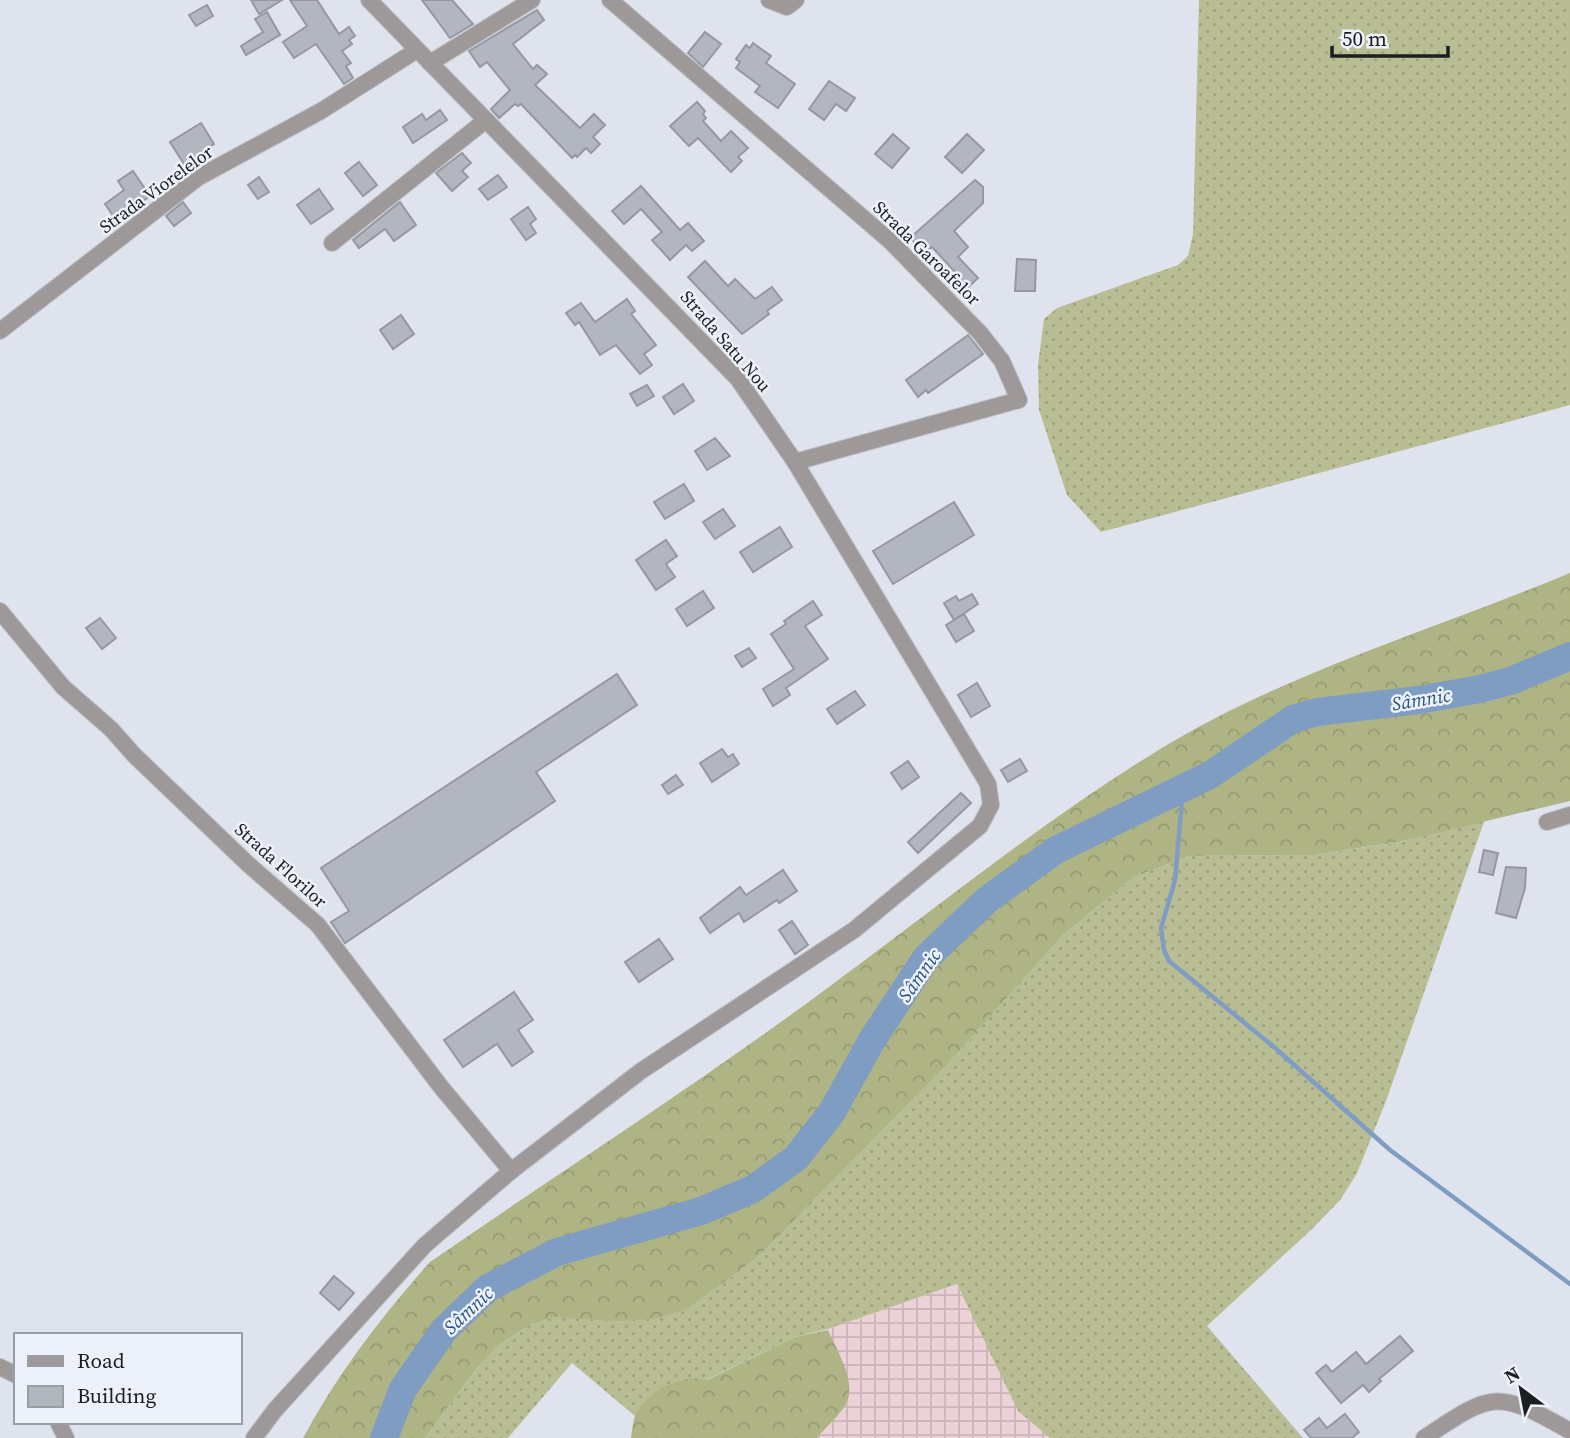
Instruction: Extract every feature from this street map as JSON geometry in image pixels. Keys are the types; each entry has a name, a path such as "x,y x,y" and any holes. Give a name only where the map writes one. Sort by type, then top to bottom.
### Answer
{"street":[{"name":"Strada Satu Nou","path":"369,0 717,355 752,397 795,462 982,774 991,794 991,805 980,826 854,930 640,1071 511,1171"},
{"path":"430,63 532,0"},
{"name":"Strada Garoafelor","path":"610,0 890,241 980,333 1014,384 1019,400 795,462"},
{"path":"769,0 787,7 796,0"},
{"name":"Strada Viorelelor","path":"0,331 199,177 321,111 417,50"},
{"path":"332,243 486,120"},
{"name":"Strada Florilor","path":"0,611 63,687 249,864 318,925 441,1087 511,1171"},
{"path":"1547,822 1570,815"},
{"path":"254,1438 294,1389 425,1245 511,1171"},
{"path":"1424,1438 1469,1409 1492,1400 1520,1404 1570,1431"}],"shaded area":[{"path":"958,1284 1018,1411 1050,1438 817,1438 846,1404 850,1392 848,1378 828,1329"}],"green space":[{"path":"1199,0 1570,0 1570,405 1101,532 1067,495 1039,410 1038,365 1044,319 1057,308 1178,265 1188,256 1193,234"},
{"path":"1570,573 1570,801 1399,842 1314,855 1189,856 1134,877 1063,935 947,1065 758,1257 689,1308 654,1319 618,1321 555,1317 529,1325 498,1346 477,1368 425,1438 303,1438 361,1346 430,1262 770,1030 1070,808 1157,751 1256,698 1360,654"},
{"path":"1485,819 1386,1101 1357,1173 1341,1199 1312,1229 1207,1326 1303,1438 1050,1438 1018,1411 957,1284 828,1329 795,1337 706,1380 699,1378 645,1402 635,1416 572,1363 508,1438 425,1438 477,1368 498,1346 529,1325 555,1317 689,1308 758,1257 947,1065 1063,935 1134,877 1189,856 1314,855 1400,842"},
{"path":"828,1330 848,1376 849,1396 843,1408 817,1438 631,1438 635,1416 640,1407 666,1386 687,1379 707,1380 795,1337"}],"building":[{"path":"251,0 282,0 259,14"},
{"path":"290,0 317,0 339,34 349,27 355,36 349,40 352,44 342,51 351,63 346,66 353,78 344,84 316,44 294,58 283,42 307,26"},
{"path":"422,0 452,0 473,24 450,38"},
{"path":"207,5 213,16 196,26 189,15"},
{"path":"537,10 544,20 513,44 533,69 537,65 547,74 535,85 580,128 594,114 605,125 593,137 600,144 591,153 586,148 572,158 521,104 515,104 499,118 491,109 510,90 487,62 480,67 469,51"},
{"path":"267,12 280,35 246,55 241,46 263,32 255,19"},
{"path":"705,32 721,44 703,67 688,53"},
{"path":"753,43 771,56 766,63 795,84 778,108 755,92 760,86 736,68 740,62 736,59 746,45 750,48"},
{"path":"829,81 855,98 846,111 836,104 824,120 809,109"},
{"path":"697,102 705,111 703,114 706,118 703,121 721,141 731,131 748,148 738,157 742,161 731,172 698,138 689,146 670,126"},
{"path":"440,110 447,120 413,143 403,127 422,114 426,120"},
{"path":"201,123 214,144 184,164 170,142"},
{"path":"893,134 909,148 892,168 875,154"},
{"path":"967,134 984,150 962,173 945,157"},
{"path":"462,153 471,163 462,171 468,177 452,191 436,173"},
{"path":"359,162 377,185 363,196 345,173"},
{"path":"133,171 150,196 116,220 105,204 124,190 118,181"},
{"path":"498,175 507,187 488,200 479,189"},
{"path":"259,177 269,192 258,199 248,185"},
{"path":"975,180 983,187 983,203 954,231 968,247 958,257 978,278 960,295 947,282 956,273 932,247 925,253 910,238"},
{"path":"641,186 680,230 688,223 704,241 692,251 686,245 670,260 652,240 662,232 641,209 624,224 612,211"},
{"path":"319,189 333,209 311,224 297,205"},
{"path":"183,202 191,213 174,226 166,216"},
{"path":"400,202 416,225 394,241 385,229 359,248 353,240"},
{"path":"528,207 536,219 530,224 536,233 526,240 511,219"},
{"path":"1017,259 1036,260 1035,291 1015,291"},
{"path":"705,261 728,286 735,279 755,299 772,287 782,300 767,311 769,314 742,334 688,277"},
{"path":"627,299 635,311 631,314 656,345 644,354 652,365 640,374 616,345 600,355 579,322 575,325 566,313 581,303 595,322"},
{"path":"401,315 414,334 393,349 380,330"},
{"path":"968,335 983,354 928,393 926,390 918,397 906,380"},
{"path":"683,384 694,401 674,414 663,397"},
{"path":"647,385 654,396 637,406 630,394"},
{"path":"715,438 730,456 707,470 695,451"},
{"path":"684,484 694,501 665,519 654,502"},
{"path":"954,502 974,535 893,584 873,551"},
{"path":"723,509 735,526 715,539 703,522"},
{"path":"780,527 792,547 753,572 740,552"},
{"path":"666,540 677,556 666,564 675,577 656,590 636,560"},
{"path":"703,591 714,608 687,626 676,609"},
{"path":"972,594 978,604 954,620 944,603 956,596 959,601"},
{"path":"813,601 822,615 805,626 828,659 786,688 790,695 773,706 763,689 794,669 771,634 786,624 784,621"},
{"path":"964,614 974,631 956,642 946,625"},
{"path":"100,618 116,638 102,649 86,628"},
{"path":"749,648 756,658 742,667 735,656"},
{"path":"617,674 637,705 536,772 555,801 345,943 331,922 349,911 321,868"},
{"path":"977,683 990,706 971,717 958,695"},
{"path":"855,691 865,705 837,724 827,709"},
{"path":"722,749 728,757 733,754 739,764 712,782 700,763"},
{"path":"1020,759 1027,771 1008,782 1001,770"},
{"path":"908,761 919,777 902,789 891,773"},
{"path":"676,775 683,785 668,794 662,785"},
{"path":"961,793 971,803 918,853 908,842"},
{"path":"1484,850 1498,853 1493,875 1479,872"},
{"path":"1506,867 1526,868 1525,888 1516,918 1496,913"},
{"path":"783,870 797,891 779,903 777,900 744,922 739,913 710,933 700,918 740,887 746,895"},
{"path":"792,921 808,945 795,954 779,930"},
{"path":"659,939 673,959 639,982 625,962"},
{"path":"514,992 533,1020 518,1030 533,1052 512,1066 497,1044 463,1067 444,1040"},
{"path":"334,1276 354,1293 339,1310 320,1293"},
{"path":"1400,1336 1413,1351 1379,1379 1381,1381 1369,1392 1363,1385 1341,1403 1316,1373 1326,1365 1332,1372 1356,1352 1366,1364"},
{"path":"1345,1414 1359,1432 1352,1438 1311,1438 1304,1430 1319,1418 1327,1428"}],"waterway":[{"name":"Sâmnic","path":"384,1438 403,1389 444,1330 488,1288 557,1252 701,1211 753,1189 796,1158 832,1112 872,1040 926,958 988,899 1056,850 1210,775 1293,719 1317,712 1419,700 1480,689 1513,680 1570,656"},
{"path":"1183,789 1175,880 1161,928 1164,950 1169,961 1274,1047 1390,1150 1570,1284"}]}
